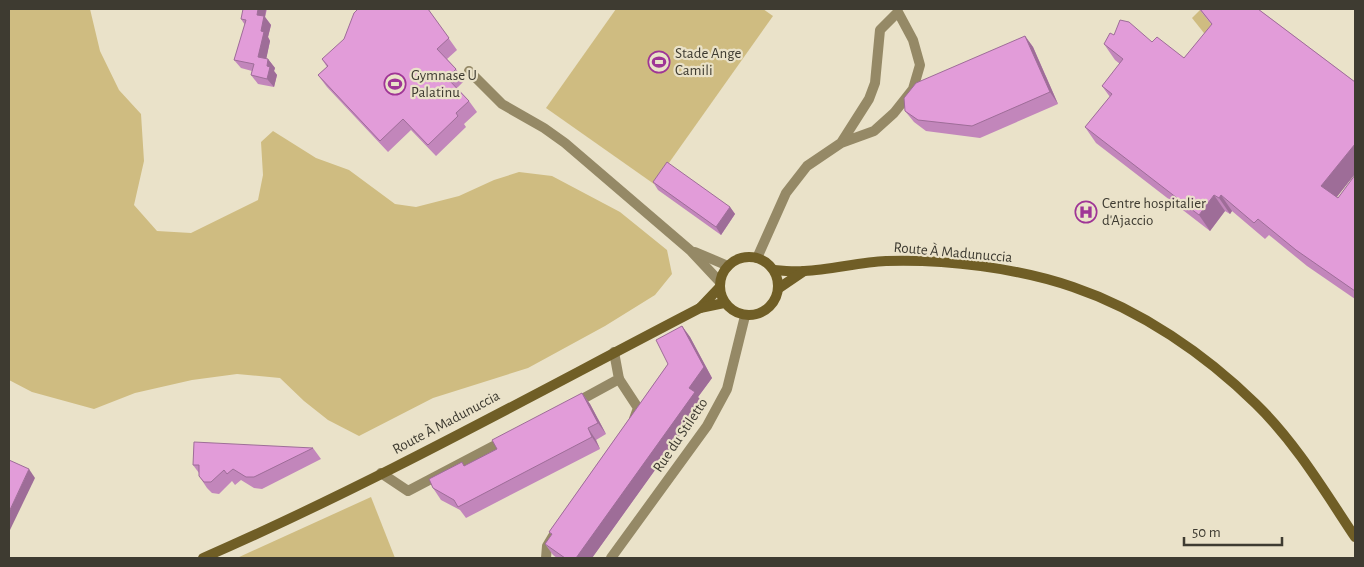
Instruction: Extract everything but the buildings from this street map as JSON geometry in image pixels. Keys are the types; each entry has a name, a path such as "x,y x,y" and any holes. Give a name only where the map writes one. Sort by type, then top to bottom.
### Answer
{"main road":[{"path":"700,308 720,285 728,266 741,258 757,258 774,270 778,288 772,306 764,312 745,316 737,313 724,303 720,285"},
{"name":"Route À Madunuccia","path":"774,270 804,271 886,261 953,264 1024,275 1073,287 1113,305 1168,334 1208,362 1257,405 1293,446 1355,537"},
{"path":"778,288 804,271"},
{"path":"700,308 724,303"},
{"name":"Route À Madunuccia","path":"203,558 266,531 700,308"}],"street":[{"path":"757,258 786,193 807,166 841,144 874,132 913,89 920,65 913,40 897,10 880,30 876,83 869,99 841,144"},
{"path":"469,71 502,104 544,128 565,144 691,251 720,285"},
{"path":"691,251 728,266"},
{"name":"Rue du Stiletto","path":"612,558 707,426 727,389 745,316"},
{"path":"614,352 619,379 638,408 630,425"},
{"path":"562,410 619,379"},
{"path":"381,473 408,491 518,433"},
{"path":"546,556 547,546 558,530"}],"shaded area":[{"path":"9,9 90,9 100,51 119,90 141,114 144,161 134,205 157,231 191,233 258,200 263,175 261,142 273,131 316,158 349,170 395,204 416,207 459,196 494,180 519,172 552,176 620,212 667,250 672,274 655,295 605,326 528,368 433,398 359,436 328,420 304,401 280,378 237,374 192,380 135,393 94,409 32,392 9,380"},
{"name":"Stade Ange Camili","path":"616,9 763,9 773,16 654,184 546,108"},
{"path":"1200,10 1223,39 1216,48 1192,18"},
{"path":"371,497 395,558 237,558"}],"place":[{"name":"Stade Ange Camili","path":"659,62"},
{"name":"Gymnase U Palatinu","path":"395,84"},
{"name":"Centre hospitalier d'Ajaccio","path":"1086,212"}]}
